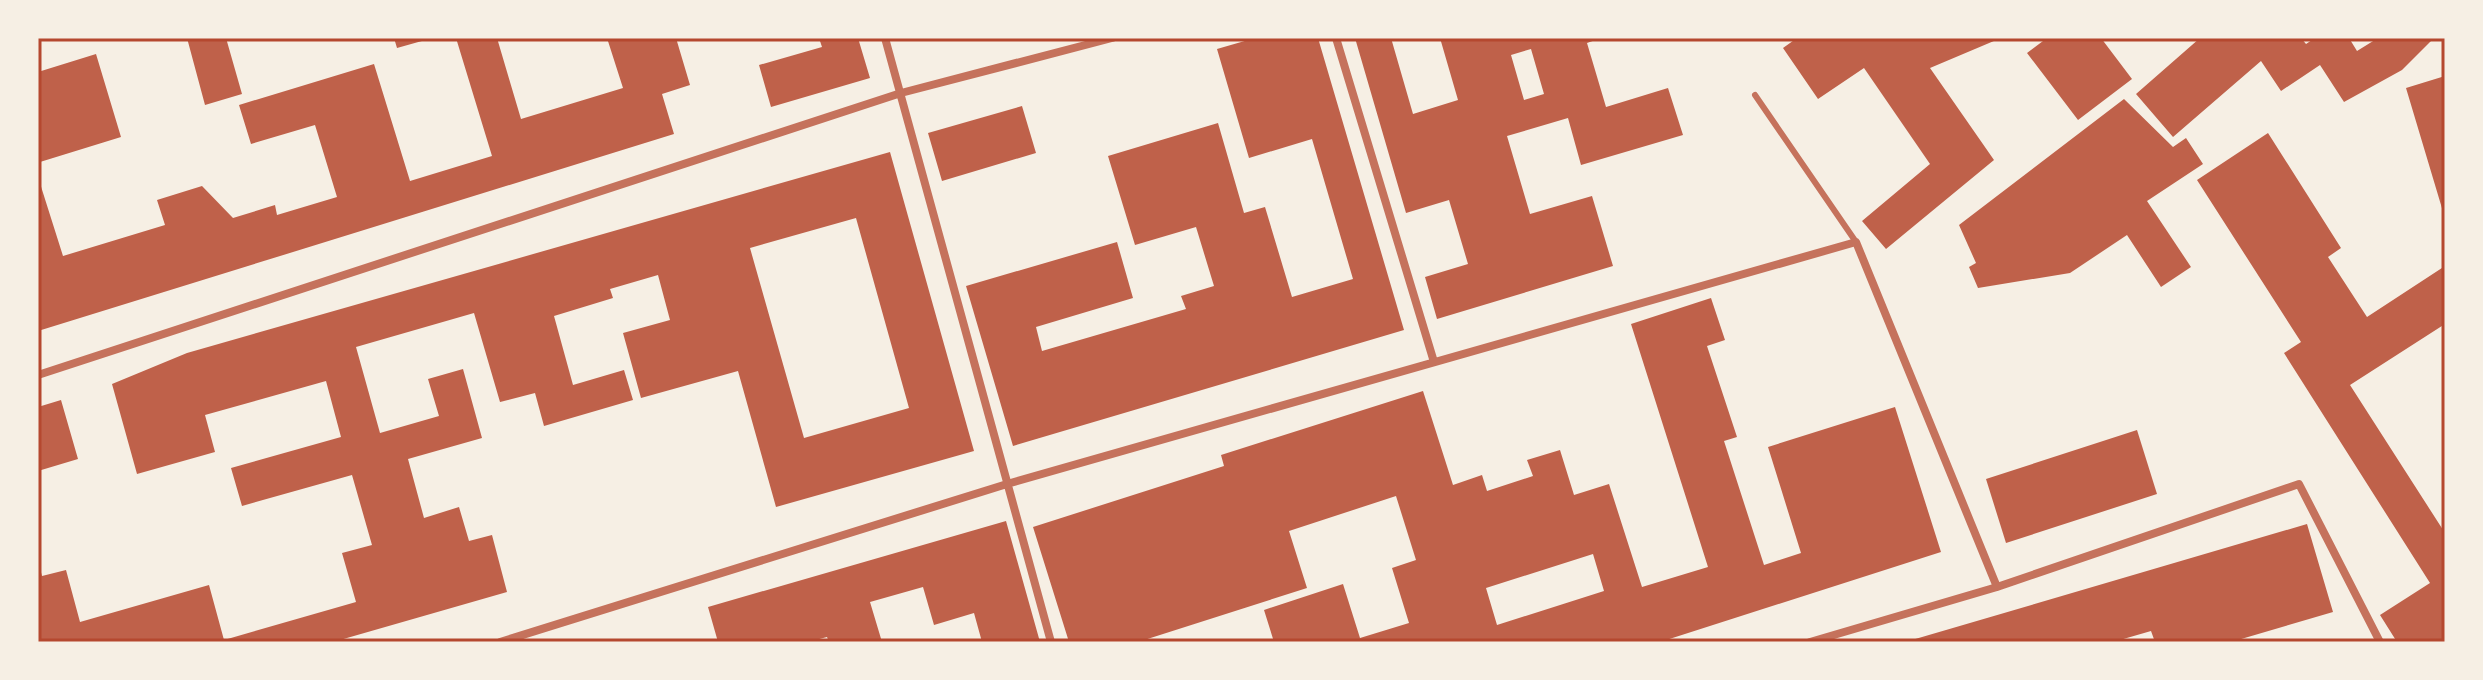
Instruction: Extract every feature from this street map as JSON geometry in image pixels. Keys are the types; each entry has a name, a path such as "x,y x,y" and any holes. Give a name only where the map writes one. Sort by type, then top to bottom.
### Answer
{"street":[{"path":"885,38 1051,642"},
{"path":"38,375 901,93 1112,38"},
{"path":"1336,38 1434,362"},
{"path":"500,642 1007,484 1856,242 1997,587"},
{"path":"1810,642 1997,587 2299,484 2380,642"}],"lane":[{"path":"1755,95 1856,242"}],"building":[{"path":"187,38 226,38 242,94 205,105"},
{"path":"394,38 429,38 429,39 397,48"},
{"path":"456,38 497,38 521,119 623,88 607,38 676,38 690,85 662,94 674,134 38,331 38,177 63,256 165,225 157,200 202,186 233,218 275,205 277,215 337,197 315,125 251,144 239,105 374,64 410,181 492,156"},
{"path":"819,38 858,38 870,78 771,107 759,65 822,47"},
{"path":"1255,38 1318,38 1404,330 1013,446 966,286 1117,242 1133,298 1036,327 1042,351 1186,309 1181,296 1214,286 1196,227 1135,245 1108,156 1218,123 1244,213 1265,207 1292,297 1353,279 1312,139 1249,158 1217,49"},
{"path":"1355,38 1391,38 1413,114 1458,100 1440,38 1601,38 1587,43 1606,107 1668,88 1683,135 1581,165 1568,118 1507,136 1530,214 1592,196 1613,266 1437,319 1425,277 1468,264 1449,200 1406,213","holes":["1531,49 1544,94 1524,100 1511,55"]},
{"path":"1797,38 2001,38 1930,68 1994,160 1886,249 1862,221 1930,164 1864,68 1818,99 1783,48"},
{"path":"2047,38 2101,38 2132,79 2078,120 2027,53"},
{"path":"2200,38 2301,38 2306,44 2315,38 2349,38 2357,51 2378,38 2434,38 2402,70 2344,102 2320,65 2281,91 2261,61 2173,137 2136,94"},
{"path":"96,54 121,137 40,162 38,72"},
{"path":"2445,76 2445,215 2444,215 2406,88"},
{"path":"2124,99 2173,147 2186,138 2203,164 2147,201 2191,267 2161,287 2127,235 2070,273 1978,288 1969,267 1976,263 1959,225"},
{"path":"1022,106 1036,153 942,181 928,133"},
{"path":"2268,133 2341,248 2328,257 2367,317 2445,266 2445,324 2350,385 2445,533 2445,642 2397,642 2380,615 2430,583 2284,353 2301,342 2197,180"},
{"path":"890,152 974,451 776,507 738,371 641,398 623,333 670,320 658,275 610,289 613,298 554,316 573,385 624,370 633,400 544,426 535,393 500,402 474,313 356,347 380,433 439,416 428,379 463,369 482,438 408,459 424,518 459,507 469,541 492,535 507,592 333,642 38,642 39,565 42,576 66,570 80,622 209,585 224,640 356,602 342,553 372,545 352,475 242,506 231,468 341,437 326,381 205,415 215,452 137,474 112,384 187,353","holes":["856,218 909,408 804,438 750,248"]},
{"path":"1711,298 1725,340 1707,346 1737,437 1724,441 1764,565 1801,553 1768,447 1895,407 1941,552 1660,642 1274,642 1264,610 1343,584 1360,638 1409,623 1392,568 1416,560 1396,496 1289,531 1307,588 1138,642 1069,642 1033,527 1224,466 1221,455 1423,391 1453,485 1482,475 1487,491 1533,476 1527,460 1560,450 1574,495 1609,484 1642,587 1708,567 1631,324","holes":["1593,554 1604,591 1497,625 1486,588"]},
{"path":"61,400 78,459 38,471 38,407"},
{"path":"2137,430 2157,494 2006,543 1986,479"},
{"path":"1006,521 1040,642 982,642 974,613 934,625 923,587 870,602 882,642 829,642 827,637 808,642 718,642 708,607"},
{"path":"2307,524 2333,612 2231,642 2155,642 2151,631 2113,642 1905,642"}]}
